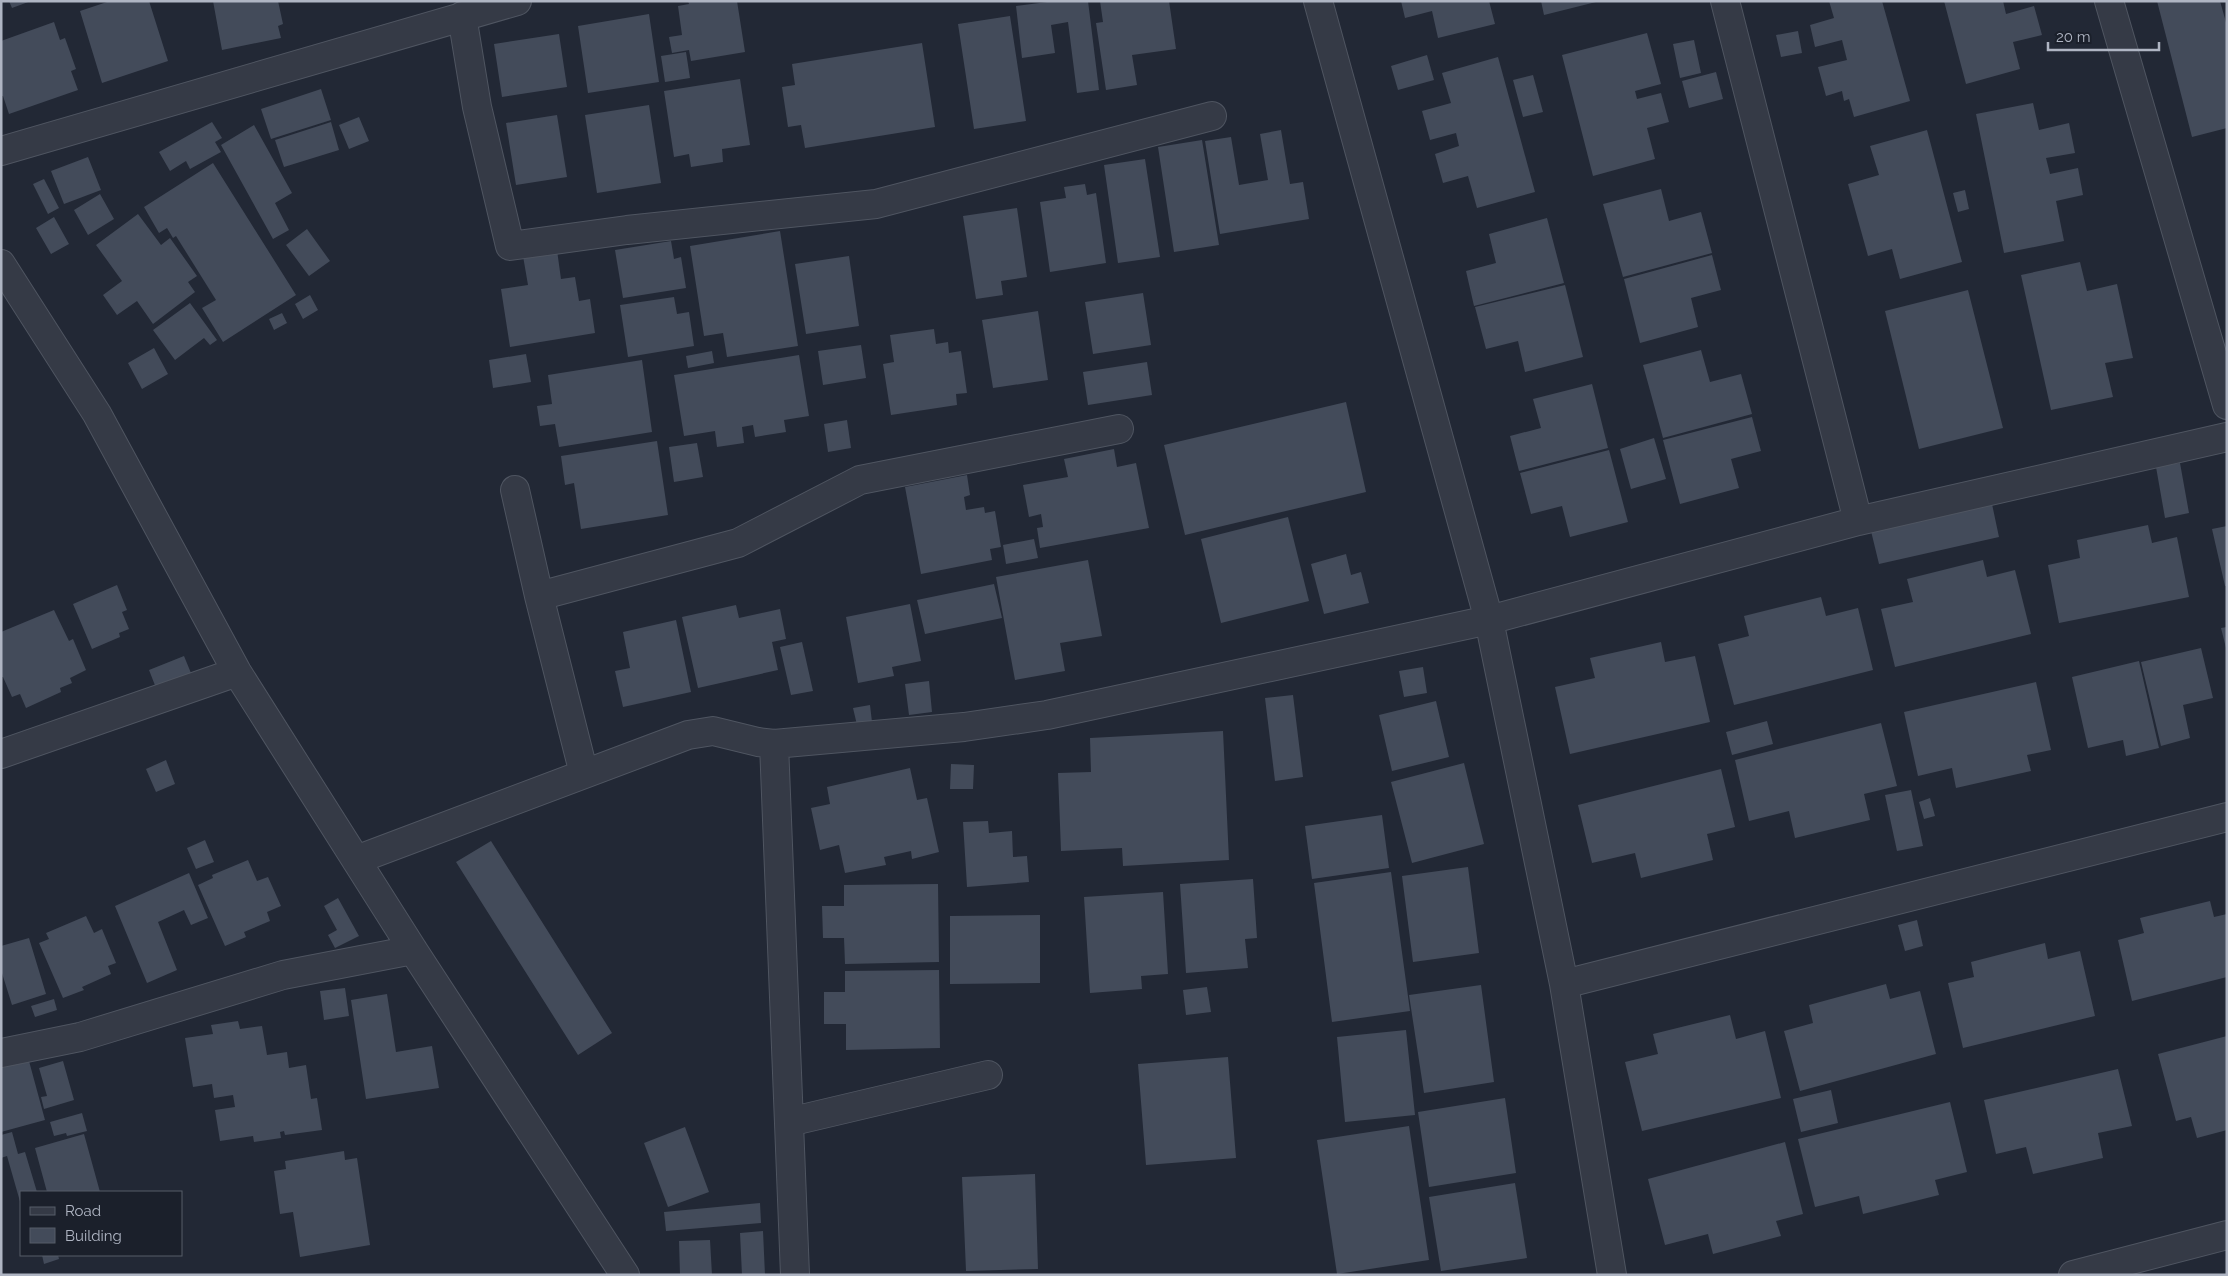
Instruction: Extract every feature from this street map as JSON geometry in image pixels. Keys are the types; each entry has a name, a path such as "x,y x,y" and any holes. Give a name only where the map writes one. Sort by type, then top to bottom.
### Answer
{"street":[{"path":"1,150 518,1"},
{"path":"1318,1 1489,620 1564,984 1612,1275"},
{"path":"1725,1 1858,521"},
{"path":"2109,1 2227,405"},
{"path":"462,16 477,107 510,246 627,230 876,204 1212,116"},
{"path":"1,264 97,414 237,672 413,950 625,1275"},
{"path":"539,596 738,543 860,480 1119,429"},
{"path":"356,860 688,735 713,731 774,744 964,727 1047,715 1489,620 1858,521 2227,437"},
{"path":"515,490 539,596 584,774"},
{"path":"1,754 237,672"},
{"path":"774,744 795,1275"},
{"path":"1564,984 2227,817"},
{"path":"1,1053 80,1036 283,976 413,950"},
{"path":"789,1122 988,1075"},
{"path":"2073,1275 2227,1235"}],"building":[{"path":"9,1 31,1 12,8"},
{"path":"110,1 149,1 168,61 102,83 80,11"},
{"path":"213,1 278,1 283,24 278,26 281,38 222,50"},
{"path":"688,1 737,1 745,52 691,61 689,50 672,53 669,37 682,35 678,6 689,4"},
{"path":"1055,1 1088,1 1099,90 1077,93 1068,22 1051,25 1055,53 1022,58 1016,6"},
{"path":"1100,1 1169,1 1176,49 1132,55 1137,85 1106,90 1096,23 1103,22"},
{"path":"1401,1 1489,1 1495,24 1438,38 1432,11 1405,18"},
{"path":"1541,1 1596,1 1596,2 1544,15"},
{"path":"1829,1 1882,1 1910,101 1854,117 1849,99 1844,101 1842,91 1826,96 1818,67 1847,60 1842,40 1815,47 1810,25 1834,18"},
{"path":"1944,1 2003,1 2006,14 2034,6 2042,35 2013,42 2020,69 1966,84"},
{"path":"2157,1 2220,1 2227,26 2227,128 2192,137"},
{"path":"649,14 659,82 588,93 578,26"},
{"path":"1010,16 1026,121 974,129 958,24"},
{"path":"54,22 60,40 65,38 76,69 71,71 78,90 9,114 3,96 1,96 1,41"},
{"path":"1798,31 1802,53 1781,57 1776,35"},
{"path":"1647,33 1661,84 1635,91 1637,99 1661,93 1669,122 1647,128 1655,159 1593,176 1562,55"},
{"path":"559,34 567,87 502,97 494,44"},
{"path":"1694,40 1701,73 1680,78 1673,44"},
{"path":"922,43 935,127 805,148 801,125 788,127 782,87 795,85 792,64"},
{"path":"686,52 690,78 665,82 661,56"},
{"path":"1427,55 1434,80 1398,90 1391,66"},
{"path":"1498,57 1535,192 1477,208 1468,176 1443,183 1435,154 1459,146 1456,133 1430,140 1422,111 1451,103 1442,73"},
{"path":"1716,72 1723,99 1689,108 1682,81"},
{"path":"1533,75 1543,112 1523,117 1513,80"},
{"path":"740,79 750,145 722,149 723,162 691,167 689,154 674,157 664,91"},
{"path":"321,89 331,120 271,139 261,109"},
{"path":"2033,103 2039,130 2069,123 2075,153 2046,158 2050,174 2078,168 2083,195 2056,201 2064,241 2004,253 1976,114"},
{"path":"649,105 661,183 597,193 585,115"},
{"path":"557,115 567,177 516,185 506,123"},
{"path":"359,117 369,141 349,149 339,125"},
{"path":"212,122 222,138 215,142 221,152 190,169 186,161 170,171 159,152"},
{"path":"331,122 339,150 284,167 275,140"},
{"path":"254,125 292,193 275,203 289,230 273,239 221,145"},
{"path":"1281,130 1290,184 1303,182 1309,219 1220,234 1205,141 1231,137 1239,185 1268,180 1260,134"},
{"path":"1927,130 1962,262 1900,279 1892,249 1868,256 1848,184 1879,175 1870,146"},
{"path":"1202,140 1219,245 1174,252 1158,147"},
{"path":"88,157 101,190 64,204 51,171"},
{"path":"1145,159 1160,257 1118,263 1104,165"},
{"path":"213,163 296,295 223,342 202,308 216,300 176,236 173,238 167,228 159,233 144,207"},
{"path":"44,179 59,208 48,214 33,184"},
{"path":"1085,184 1087,195 1096,193 1106,263 1050,272 1040,202 1066,198 1064,187"},
{"path":"1661,189 1669,221 1701,212 1712,253 1623,277 1603,204"},
{"path":"1965,190 1969,209 1958,212 1953,193"},
{"path":"100,194 114,219 88,235 74,210"},
{"path":"1017,208 1027,277 1001,281 1003,295 976,299 963,216"},
{"path":"138,214 161,245 170,238 197,276 188,282 195,292 153,324 137,301 117,315 103,295 122,281 96,245"},
{"path":"54,217 69,244 51,254 36,228"},
{"path":"1547,218 1564,283 1474,306 1466,271 1496,263 1489,234"},
{"path":"307,229 330,261 309,276 286,245"},
{"path":"780,231 798,346 727,357 723,333 704,336 690,246"},
{"path":"671,241 674,259 681,257 686,288 623,298 615,250"},
{"path":"557,250 561,279 575,277 579,301 590,299 595,333 510,347 501,289 528,285 523,256"},
{"path":"1712,255 1721,290 1691,298 1698,327 1640,343 1624,279"},
{"path":"849,256 859,326 806,334 795,264"},
{"path":"2080,262 2087,291 2117,284 2133,358 2105,363 2113,397 2051,410 2021,275"},
{"path":"1565,285 1583,357 1525,372 1518,341 1486,349 1475,307"},
{"path":"1968,290 2003,428 1919,449 1885,311"},
{"path":"1143,293 1151,345 1093,354 1085,302"},
{"path":"310,295 318,310 303,319 295,304"},
{"path":"674,297 677,314 689,312 694,346 628,357 620,305"},
{"path":"190,303 217,340 210,345 204,338 175,360 153,330"},
{"path":"1038,311 1048,380 993,388 982,320"},
{"path":"282,313 287,323 274,330 269,319"},
{"path":"934,329 936,344 948,342 949,353 961,351 967,393 956,394 957,405 891,415 883,364 894,362 890,335"},
{"path":"861,345 866,378 823,385 818,351"},
{"path":"154,348 168,374 142,389 128,363"},
{"path":"1701,350 1710,382 1741,374 1752,414 1663,438 1643,365"},
{"path":"712,351 714,363 688,368 686,356"},
{"path":"526,354 531,382 493,388 489,360"},
{"path":"799,355 809,416 784,420 786,432 755,437 753,425 742,427 744,443 717,447 715,431 684,436 674,375"},
{"path":"642,360 652,432 559,447 555,424 540,426 537,406 552,404 548,375"},
{"path":"1147,362 1152,395 1088,405 1083,372"},
{"path":"1592,384 1608,448 1519,471 1510,436 1541,428 1533,399"},
{"path":"1346,402 1366,492 1185,535 1164,445"},
{"path":"1752,417 1761,451 1731,459 1739,488 1680,504 1663,440"},
{"path":"847,420 851,448 828,452 824,424"},
{"path":"1654,438 1666,479 1631,489 1620,449"},
{"path":"657,441 668,515 581,529 574,483 565,485 561,456"},
{"path":"697,443 703,477 674,482 669,447"},
{"path":"1114,449 1117,467 1136,463 1149,528 1040,548 1037,528 1043,527 1041,514 1029,517 1023,485 1068,477 1064,459"},
{"path":"1609,450 1628,522 1570,537 1562,506 1531,514 1520,473"},
{"path":"2180,463 2189,513 2165,518 2156,467"},
{"path":"967,475 970,495 964,497 966,510 984,507 985,513 995,511 1001,547 990,549 992,560 921,574 905,487"},
{"path":"1992,504 1999,537 1879,564 1871,531"},
{"path":"1288,517 1309,601 1221,623 1201,539"},
{"path":"2148,525 2152,543 2177,537 2189,597 2059,623 2048,565 2080,558 2077,540"},
{"path":"2227,526 2227,586 2225,586 2212,529"},
{"path":"1034,539 1038,558 1006,564 1003,545"},
{"path":"1346,554 1351,575 1361,572 1369,603 1324,614 1311,564"},
{"path":"1088,560 1102,636 1060,643 1065,671 1015,680 996,577"},
{"path":"1983,560 1987,577 2015,570 2031,634 1895,667 1881,609 1913,602 1907,579"},
{"path":"994,584 1002,618 925,634 917,600"},
{"path":"117,585 127,610 122,612 129,629 119,633 120,637 92,649 73,604"},
{"path":"1821,597 1826,616 1858,608 1873,670 1734,705 1718,644 1749,636 1744,616"},
{"path":"910,604 921,661 892,667 894,676 858,683 846,617"},
{"path":"736,605 739,618 780,609 786,639 772,642 778,670 698,688 682,617"},
{"path":"54,610 69,641 73,639 86,670 70,678 72,683 60,688 61,692 26,708 20,694 12,697 3,677 1,677 1,632"},
{"path":"676,620 691,692 623,707 615,671 630,668 623,632"},
{"path":"2227,627 2227,648 2226,648 2221,628"},
{"path":"802,642 813,691 791,695 780,647"},
{"path":"1661,642 1665,662 1695,656 1710,722 1570,754 1555,687 1595,678 1590,658"},
{"path":"2201,648 2213,698 2183,705 2190,738 2161,746 2141,662"},
{"path":"184,656 193,678 158,693 149,670"},
{"path":"2139,661 2159,748 2126,756 2123,740 2088,748 2072,677"},
{"path":"1423,667 1427,693 1404,697 1399,671"},
{"path":"929,681 932,712 909,715 905,684"},
{"path":"2036,682 2051,750 2027,755 2031,771 1956,788 1952,768 1918,776 1904,712"},
{"path":"1293,695 1303,777 1275,781 1265,698"},
{"path":"1436,701 1449,757 1392,771 1379,715"},
{"path":"870,705 872,722 857,725 853,708"},
{"path":"1767,721 1773,744 1732,755 1726,732"},
{"path":"1881,723 1897,786 1864,794 1870,820 1795,838 1789,811 1749,821 1735,760"},
{"path":"1223,731 1229,860 1123,866 1122,848 1061,851 1058,773 1091,772 1090,738"},
{"path":"166,760 175,784 156,792 146,769"},
{"path":"1464,763 1484,844 1412,863 1391,782"},
{"path":"951,764 974,765 973,789 950,789"},
{"path":"910,768 917,800 927,798 939,852 912,859 911,851 884,857 886,865 845,873 839,845 820,850 811,808 830,804 827,787"},
{"path":"1721,769 1735,827 1707,834 1713,860 1641,878 1635,853 1592,863 1578,805"},
{"path":"1911,790 1923,846 1897,851 1885,795"},
{"path":"1930,798 1935,816 1924,819 1919,802"},
{"path":"1382,815 1389,868 1312,879 1305,826"},
{"path":"988,821 989,833 1012,831 1013,857 1027,856 1029,882 967,887 963,822"},
{"path":"205,840 214,862 196,869 187,848"},
{"path":"491,841 612,1033 578,1055 456,862"},
{"path":"248,860 257,881 268,877 281,906 267,912 270,921 244,932 246,937 225,946 198,885 213,878 212,875"},
{"path":"1468,867 1479,953 1413,962 1402,876"},
{"path":"1391,872 1410,1011 1332,1022 1314,883"},
{"path":"189,873 208,918 191,925 184,910 158,922 177,970 147,983 115,906"},
{"path":"1253,879 1257,938 1245,939 1248,968 1186,973 1180,884"},
{"path":"938,884 939,962 845,964 844,938 823,938 822,906 844,906 844,885"},
{"path":"1163,892 1168,974 1141,976 1142,989 1090,993 1084,897"},
{"path":"338,898 359,936 335,948 328,935 337,930 324,906"},
{"path":"2210,901 2214,917 2227,914 2227,977 2132,1001 2118,940 2144,933 2140,918"},
{"path":"1040,915 1040,983 950,984 950,916"},
{"path":"86,916 94,933 102,929 116,963 108,966 111,974 82,987 84,990 63,998 39,943 49,939 46,933"},
{"path":"1917,920 1923,946 1905,951 1898,925"},
{"path":"29,938 46,994 12,1005 1,970 1,946"},
{"path":"2045,943 2048,959 2080,951 2095,1016 1963,1048 1948,983 1974,977 1971,962"},
{"path":"939,970 940,1048 846,1050 846,1024 824,1024 824,992 845,992 845,971"},
{"path":"1886,984 1890,999 1920,991 1936,1054 1800,1091 1784,1031 1813,1023 1809,1005"},
{"path":"1481,985 1494,1082 1424,1093 1409,995"},
{"path":"1207,987 1211,1012 1186,1015 1183,990"},
{"path":"345,988 349,1016 324,1020 320,991"},
{"path":"387,994 396,1052 432,1046 439,1088 366,1099 351,1000"},
{"path":"54,999 57,1010 35,1017 31,1006"},
{"path":"1730,1015 1736,1039 1765,1031 1781,1098 1642,1131 1625,1062 1658,1054 1653,1034"},
{"path":"238,1021 240,1029 262,1026 267,1055 287,1052 289,1068 306,1065 311,1099 317,1098 322,1130 285,1135 284,1131 280,1132 281,1138 254,1142 253,1136 220,1141 215,1110 235,1107 233,1095 214,1098 212,1084 193,1087 185,1038 213,1034 211,1025"},
{"path":"1406,1030 1415,1115 1345,1122 1337,1037"},
{"path":"2227,1036 2227,1130 2197,1138 2191,1117 2176,1121 2158,1054"},
{"path":"1228,1057 1236,1158 1146,1165 1138,1064"},
{"path":"29,1061 45,1120 1,1132 1,1068"},
{"path":"63,1061 74,1100 44,1109 41,1097 47,1096 39,1068"},
{"path":"2118,1069 2132,1126 2098,1133 2103,1158 2033,1174 2026,1147 1996,1154 1984,1100"},
{"path":"1831,1090 1838,1123 1801,1132 1793,1099"},
{"path":"1505,1098 1516,1173 1429,1187 1418,1112"},
{"path":"1950,1102 1967,1172 1935,1180 1939,1195 1863,1214 1859,1196 1815,1207 1798,1139"},
{"path":"82,1113 87,1131 67,1136 66,1133 54,1136 50,1122"},
{"path":"1409,1126 1429,1260 1337,1274 1317,1140"},
{"path":"685,1127 709,1192 668,1207 644,1143"},
{"path":"12,1132 18,1154 25,1152 37,1191 20,1191 20,1202 7,1156 1,1158 1,1135"},
{"path":"84,1134 100,1191 47,1191 35,1148"},
{"path":"1785,1142 1803,1214 1776,1221 1781,1236 1713,1254 1708,1234 1665,1245 1648,1179"},
{"path":"344,1151 345,1160 357,1158 370,1245 300,1257 293,1212 280,1214 274,1171 286,1169 285,1161"},
{"path":"1035,1174 1038,1269 966,1271 962,1177"},
{"path":"1515,1183 1527,1258 1441,1271 1429,1197"},
{"path":"760,1203 761,1223 666,1231 664,1212"},
{"path":"763,1231 765,1275 742,1275 740,1233"},
{"path":"710,1240 712,1275 680,1275 679,1241"},
{"path":"42,1256 58,1256 59,1259 44,1264"}]}
